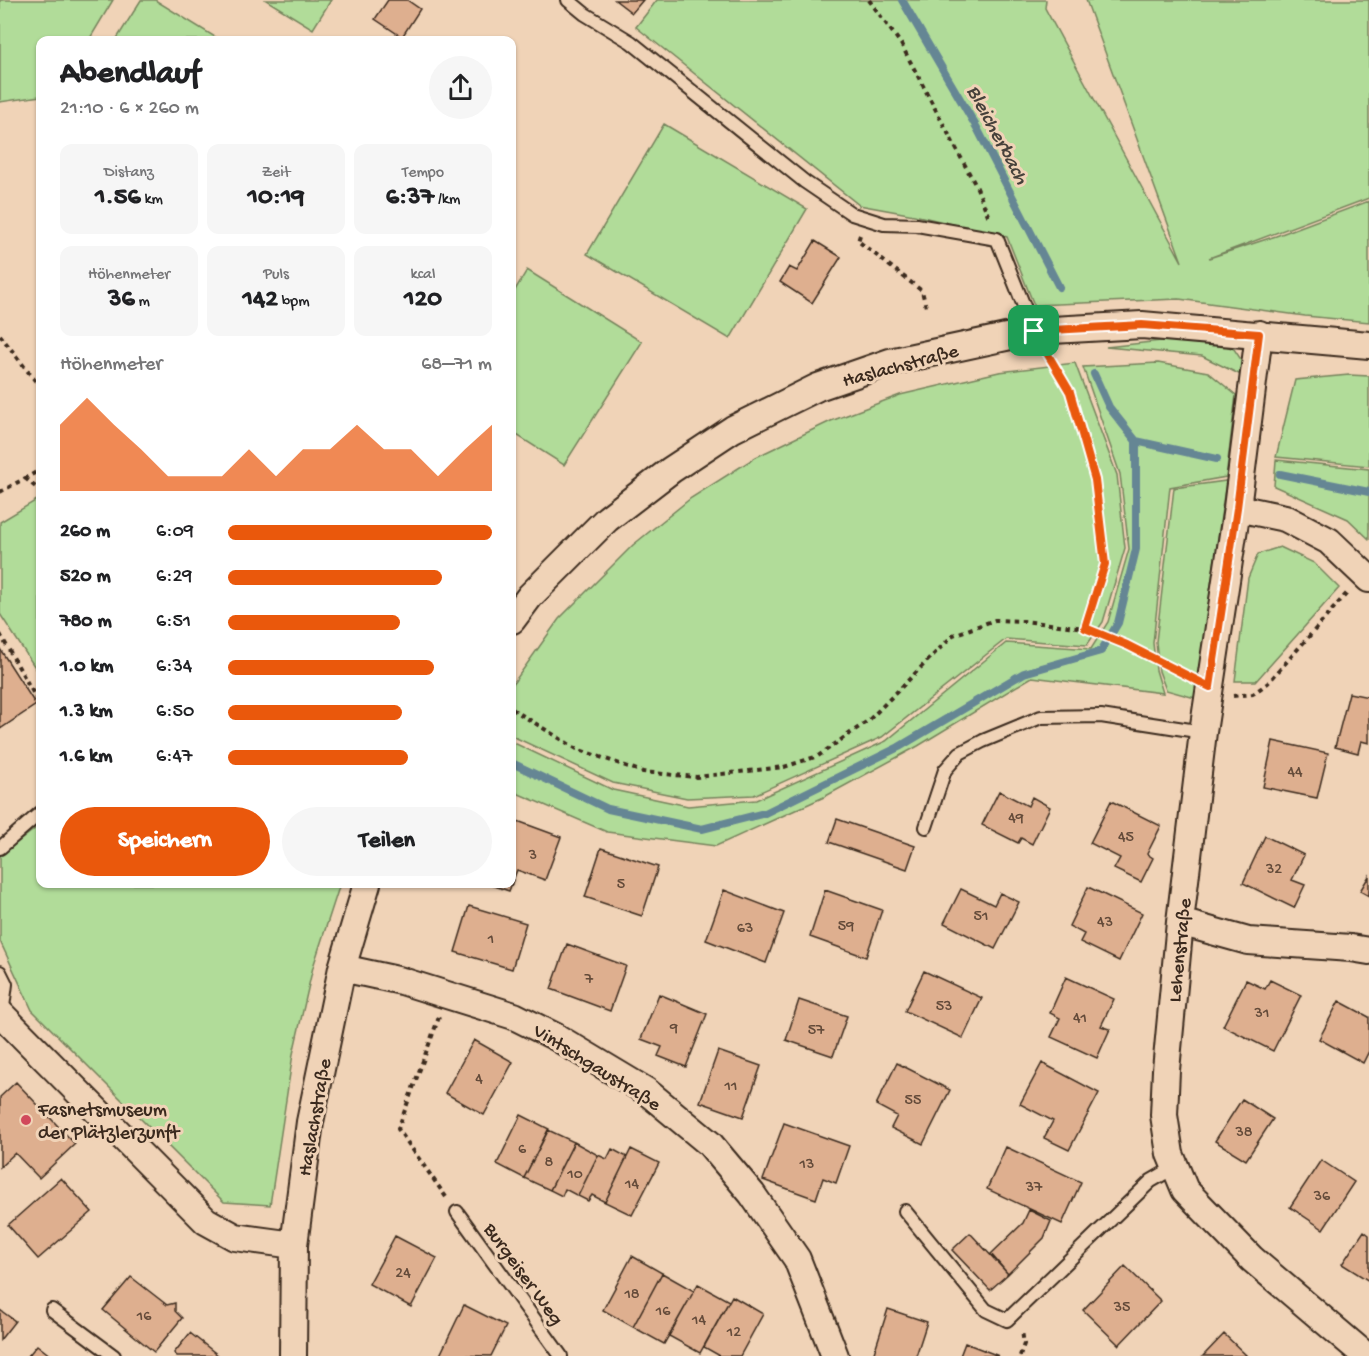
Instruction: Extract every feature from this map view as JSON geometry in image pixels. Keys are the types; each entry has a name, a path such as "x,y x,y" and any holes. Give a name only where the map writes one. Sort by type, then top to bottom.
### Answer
{"street":[{"name":"Haslachstraße","path":"516,615 530,596 607,519 671,470 733,429 818,387 890,362 1034,331 1142,325 1369,345"},
{"name":"Lehenstraße","path":"1259,334 1237,508 1203,732 1180,922 1164,1115 1170,1154 1185,1190 1252,1259 1366,1356"},
{"path":"1237,508 1285,518 1329,541 1368,577"},
{"name":"Haslachstraße","path":"293,1356 294,1245 310,1122 342,968 366,888"},
{"path":"1180,922 1248,941 1369,951"},
{"name":"Vintschgaustraße","path":"342,968 402,981 514,1016 556,1037 646,1091 710,1144 752,1194 796,1259 835,1356"},
{"path":"1,1014 206,1221 235,1237 294,1245"}],"lane":[{"path":"568,0 585,14 631,42 805,182 852,214 884,224 917,225 998,239 1034,331"},
{"path":"926,826 945,770 960,753 1041,717 1101,716 1203,732"},
{"path":"0,848 36,816"},
{"path":"0,972 6,984 1,1014"},
{"path":"905,1211 986,1310 1007,1320 1151,1181 1175,1167"},
{"name":"Burgeiser Weg","path":"457,1212 561,1356"},
{"path":"52,1310 114,1356"}],"path":[{"path":"869,0 901,44 977,188 998,239"},
{"path":"865,218 858,241 922,291 926,307"},
{"path":"1034,331 1070,392 1095,480 1105,564 1085,628"},
{"path":"0,335 36,382"},
{"path":"0,492 36,472"},
{"path":"25,478 36,488"},
{"path":"516,711 577,749 643,772 696,777 784,767 818,756 869,720 953,635 995,620 1085,628 1127,645 1234,697 1253,694 1268,683 1344,596 1368,577"},
{"path":"0,634 36,698"},
{"path":"448,994 398,1129 457,1212"}],"green space":[{"path":"0,0 113,0 91,36 36,36 36,97 0,102"},
{"path":"141,0 155,0 214,36 118,36"},
{"path":"266,0 331,0 313,29"},
{"path":"657,0 1046,0 1045,8 1182,262 1086,0 1369,0 1369,198 1209,258 1369,201 1369,322 1179,299 1034,305 1007,237 914,215 859,205 636,27"},
{"path":"664,124 807,209 730,339 587,254"},
{"path":"527,270 642,342 564,465 516,435 516,288"},
{"path":"1179,339 1213,341 1234,349 1242,361 1241,375 1202,356 1106,347"},
{"path":"1075,363 1117,475 1125,548 1103,622 1087,645 1006,639 882,737 754,795 687,798 613,783 516,738 516,679 559,619 633,545 691,498 756,457 831,421 900,395 999,372"},
{"path":"1158,363 1208,372 1236,395 1226,477 1170,487 1153,643 1156,670 1163,693 1032,677 918,746 824,797 716,846 607,832 516,793 516,744 613,790 688,806 756,800 886,741 1006,643 1091,649 1108,622 1129,549 1120,474 1083,367"},
{"path":"1349,375 1369,376 1369,466 1276,457 1295,380"},
{"path":"1276,460 1369,469 1369,539 1348,519 1274,486"},
{"path":"1226,481 1195,698 1166,690 1159,671 1156,642 1174,488"},
{"path":"36,500 36,669 0,614 0,522"},
{"path":"1280,547 1314,563 1339,588 1256,681 1235,681 1248,578 1258,554"},
{"path":"36,828 36,888 339,888 313,967 293,1054 270,1205 224,1202 32,1010 0,941 0,856"}],"building":[{"path":"388,0 407,0 420,9 403,36 375,19"},
{"path":"615,0 643,0 632,13"},
{"path":"815,241 841,257 812,303 780,282 789,267 797,271"},
{"path":"0,649 36,705 0,729"},
{"path":"1349,693 1369,697 1369,743 1361,741 1358,753 1335,747"},
{"path":"1273,741 1328,753 1317,798 1263,787"},
{"path":"999,791 1028,806 1032,797 1050,807 1032,844 1021,838 1018,843 982,825"},
{"path":"1111,801 1161,826 1147,854 1153,858 1141,882 1114,869 1120,858 1090,843"},
{"path":"837,819 915,846 907,869 829,842"},
{"path":"516,820 561,837 545,880 517,870 516,873"},
{"path":"1265,836 1304,855 1292,880 1305,885 1294,908 1243,883"},
{"path":"601,848 658,867 642,916 585,897"},
{"path":"1369,876 1369,896 1360,891"},
{"path":"1088,887 1142,913 1119,961 1080,942 1084,934 1069,926"},
{"path":"961,889 994,905 1000,893 1019,902 995,949 944,923"},
{"path":"724,890 784,913 766,963 706,940"},
{"path":"825,890 882,910 866,957 810,937"},
{"path":"469,906 526,923 512,969 455,952"},
{"path":"567,944 626,966 610,1011 551,989"},
{"path":"924,971 982,998 963,1038 905,1011"},
{"path":"1066,977 1114,999 1101,1026 1110,1029 1097,1058 1051,1037 1060,1018 1050,1013"},
{"path":"1246,980 1265,989 1270,980 1301,995 1273,1051 1223,1026"},
{"path":"659,994 707,1014 686,1067 658,1056 662,1047 641,1039"},
{"path":"799,1000 847,1016 833,1056 786,1040"},
{"path":"1339,1001 1369,1017 1369,1051 1363,1063 1319,1039"},
{"path":"474,1040 513,1062 484,1115 445,1093"},
{"path":"718,1051 761,1066 743,1117 700,1102"},
{"path":"897,1063 950,1090 923,1144 891,1128 897,1116 876,1105"},
{"path":"1042,1063 1099,1093 1069,1150 1044,1138 1053,1121 1020,1104"},
{"name":"Fasnetsmuseum der Plätzlerzunft","path":"16,1082 75,1144 39,1178 15,1153 0,1167 0,1097"},
{"path":"1242,1099 1273,1119 1246,1160 1215,1141"},
{"path":"521,1115 549,1129 524,1178 497,1164"},
{"path":"784,1123 849,1146 836,1183 823,1178 816,1199 763,1180"},
{"path":"548,1130 574,1142 550,1190 524,1178"},
{"path":"574,1142 598,1155 578,1196 565,1189 562,1196 550,1190"},
{"path":"1006,1147 1081,1182 1062,1224 987,1189"},
{"path":"612,1149 627,1157 605,1202 592,1195 588,1201 578,1196 598,1155 607,1159"},
{"path":"631,1149 659,1163 632,1215 605,1202"},
{"path":"1321,1160 1354,1182 1323,1229 1290,1207"},
{"path":"61,1178 92,1212 38,1259 8,1225"},
{"path":"1029,1210 1051,1221 1044,1238 1008,1274 991,1254 1023,1223"},
{"path":"1364,1231 1369,1235 1369,1281 1342,1264"},
{"path":"970,1233 1008,1274 990,1290 952,1250"},
{"path":"395,1236 437,1258 411,1307 369,1284"},
{"path":"632,1256 662,1273 633,1327 603,1310"},
{"path":"1125,1266 1161,1301 1119,1345 1083,1310"},
{"path":"662,1273 694,1291 664,1344 633,1327"},
{"path":"131,1277 167,1305 175,1303 175,1311 182,1318 154,1352 103,1310"},
{"path":"698,1284 729,1301 700,1353 669,1336"},
{"path":"732,1296 763,1314 740,1356 720,1356 704,1347"},
{"path":"464,1305 506,1326 491,1356 440,1355"},
{"path":"888,1309 927,1322 916,1356 873,1356"},
{"path":"0,1310 15,1321 0,1340"},
{"path":"190,1333 219,1356 177,1356 174,1353"},
{"path":"1224,1334 1247,1356 1203,1356"},
{"path":"965,1343 999,1356 960,1356"},
{"path":"37,1345 51,1356 28,1356"}],"waterway":[{"name":"Bleicherbach","path":"902,0 977,128 1059,287"},
{"name":"Bleicherbach","path":"1094,374 1109,407 1136,441 1217,459"},
{"path":"516,765 608,809 702,829 765,813 899,747 1024,673 1101,651 1118,623 1136,549 1136,441"},
{"name":"Bleicherbach","path":"1280,474 1369,492"}],"place":[{"name":"Fasnetsmuseum der Plätzlerzunft","path":"26,1120"}],"route":[{"path":"1142,325 1259,334 1237,508 1210,687 1127,645 1085,628 1105,564 1095,480 1070,392 1034,331 1142,325"}]}
